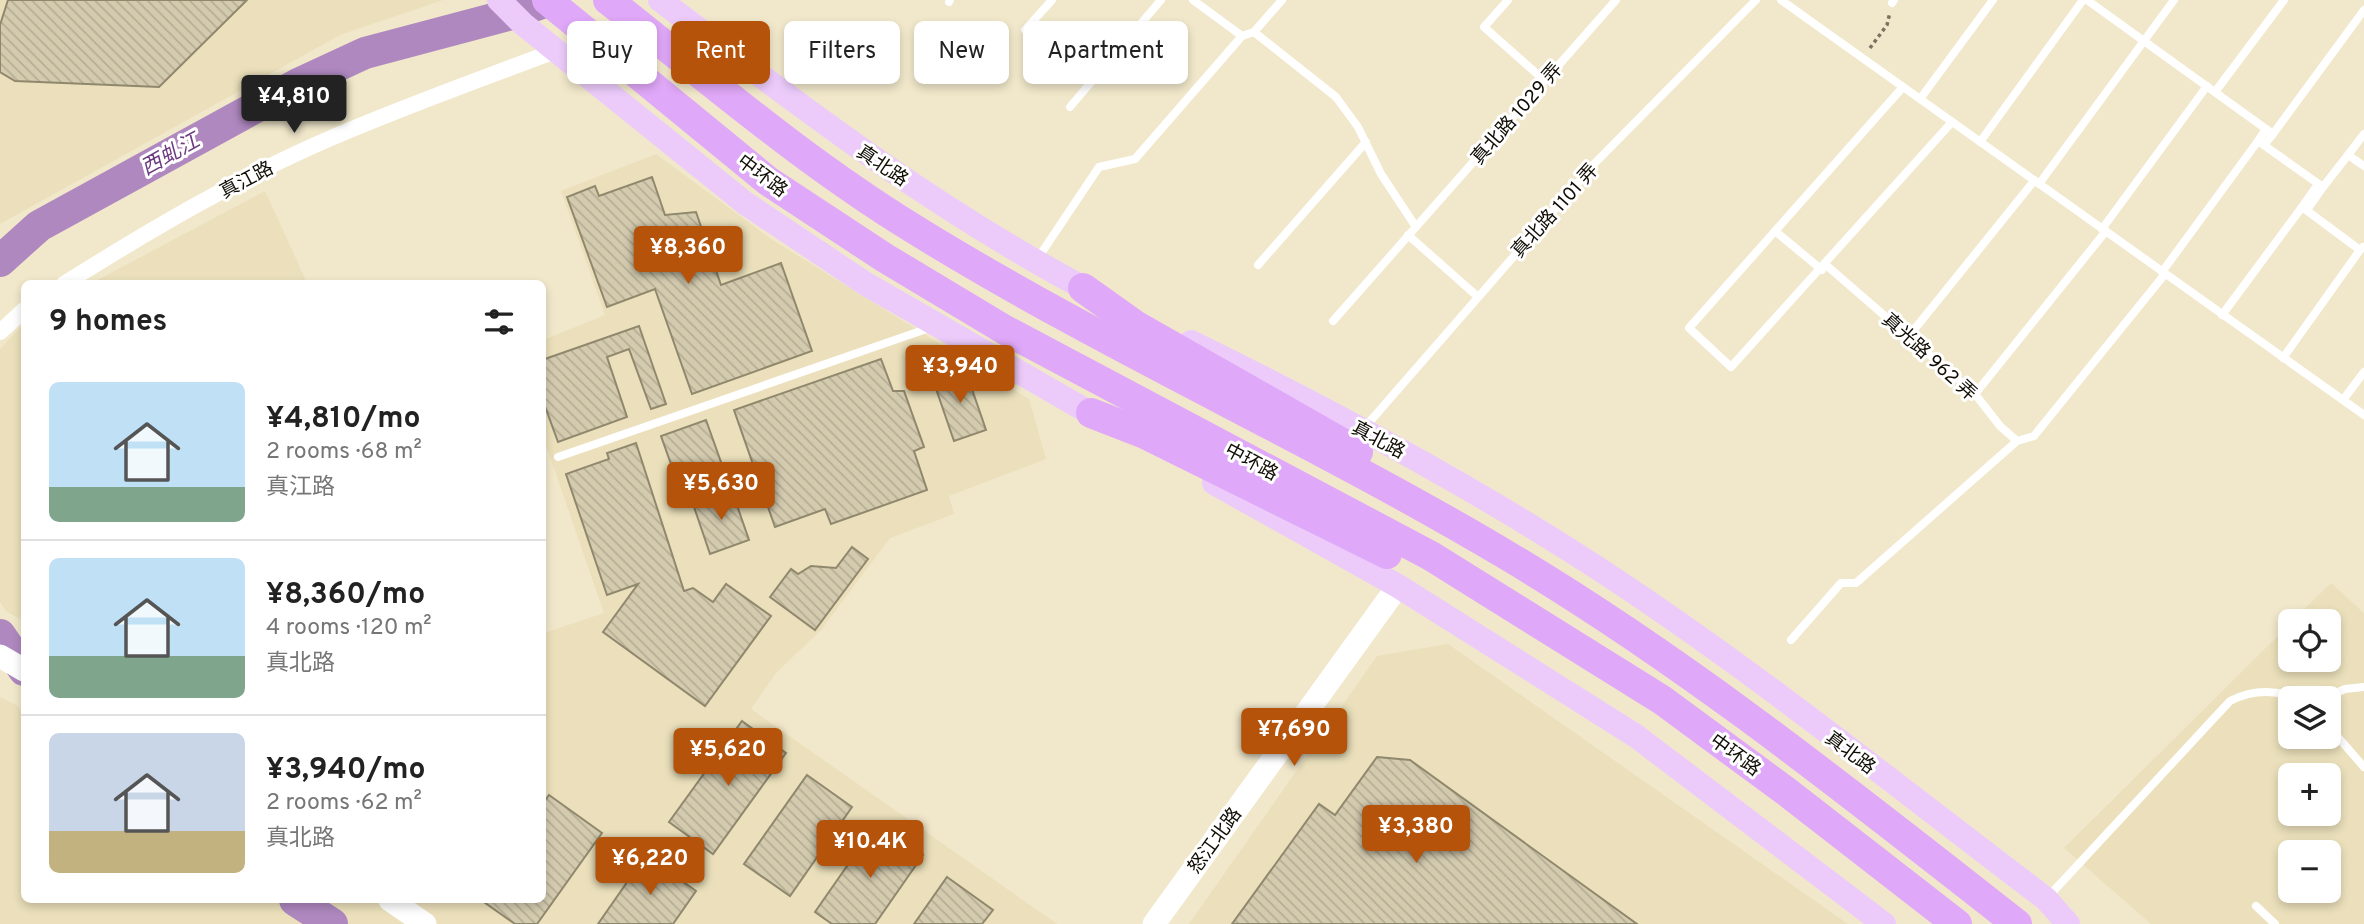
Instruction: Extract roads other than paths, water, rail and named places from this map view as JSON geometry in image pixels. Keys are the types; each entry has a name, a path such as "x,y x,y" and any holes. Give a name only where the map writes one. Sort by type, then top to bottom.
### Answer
{"highway":[{"name":"中环路","path":"608,0 804,156 912,228 1036,301 1508,556 1685,669 2017,924"},
{"name":"中环路","path":"554,6 768,181 885,258 1005,330 1431,556 1662,700 1787,792 1957,924"},
{"path":"1083,288 1135,324 1387,469 1508,556"},
{"path":"1091,413 1145,434 1362,540 1564,653 1662,700"}],"main road":[{"path":"499,0 555,51 745,203 866,284 1398,586 1636,736 1884,924"},
{"name":"真北路","path":"660,0 835,133 938,202 1083,288 1362,430 1486,499 1586,561 1706,642 2046,899 2068,924"}],"street":[{"name":"真江路","path":"70,280 121,248 275,163 332,137 555,51"},
{"path":"0,332 21,313"},
{"name":"怒江北路","path":"1154,924 1398,586"},
{"path":"0,656 21,668"},
{"path":"394,903 425,924"}],"lane":[{"path":"1033,21 1052,0"},
{"path":"1070,107 1161,0"},
{"path":"1193,0 1242,36"},
{"path":"1036,260 1099,167 1135,159 1242,36 1254,32 1282,0"},
{"path":"1508,0 1485,27 1545,80"},
{"name":"真北路 1029 弄","path":"1333,321 1616,0"},
{"name":"真北路 1101 弄","path":"1362,430 1477,296 1636,119 1756,0"},
{"path":"1781,0 2364,415"},
{"path":"1920,99 1993,0"},
{"path":"1980,142 2085,0 2270,131"},
{"path":"1909,336 2036,182 2174,0"},
{"path":"1975,394 2211,89 2284,0"},
{"path":"1791,640 1841,583 1856,583 2017,441 2034,436 2164,273 2364,10"},
{"path":"1254,32 1336,97 1416,227"},
{"path":"1903,87 1689,328 1731,367 1952,122"},
{"path":"2222,315 2321,185 2364,134"},
{"path":"1258,265 1366,142"},
{"path":"2261,143 2321,185"},
{"path":"2348,155 2364,166"},
{"path":"2283,358 2362,248 2304,208"},
{"name":"真光路 962 弄","path":"1775,231 1909,336 1975,394 2000,426 2017,441"},
{"path":"1408,235 1477,296"},
{"path":"558,457 937,325"},
{"path":"2343,400 2364,372"},
{"path":"2341,692 2364,687"},
{"path":"2046,899 2230,701 2267,691 2278,694"},
{"path":"2341,741 2364,767"},
{"path":"2256,906 2275,924"}],"waterway":[{"name":"西虬江","path":"0,261 39,226 298,84 365,53 512,14 550,0"},
{"path":"0,635 21,666"},
{"path":"300,903 332,924"}]}
